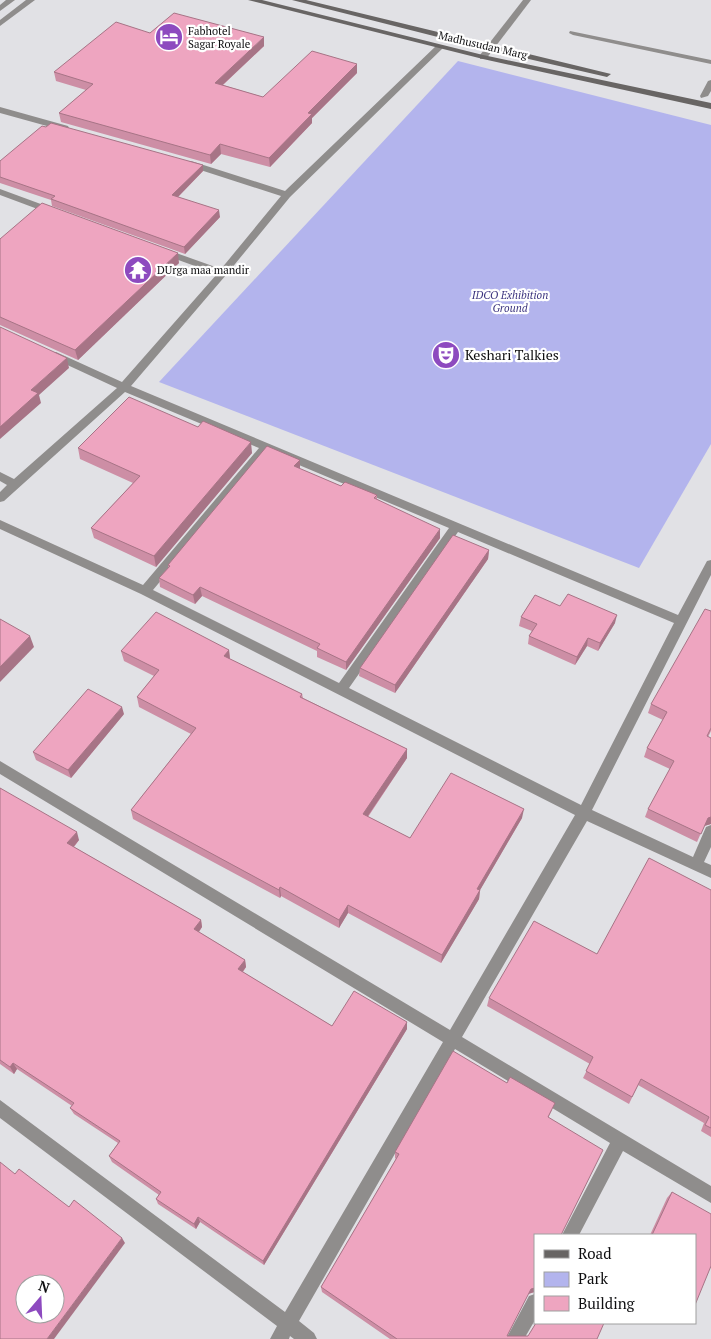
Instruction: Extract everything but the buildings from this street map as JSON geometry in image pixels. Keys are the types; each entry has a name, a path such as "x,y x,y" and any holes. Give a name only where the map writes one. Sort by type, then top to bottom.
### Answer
{"main road":[{"name":"Madhusudan Marg","path":"252,0 483,57 711,106"},
{"name":"Madhusudan Marg","path":"296,0 489,48 708,97"}],"street":[{"path":"0,24 31,0"},
{"path":"483,57 527,0"},
{"path":"574,33 711,62"},
{"path":"0,498 124,387 223,273 287,195 440,47"},
{"path":"708,97 711,83"},
{"path":"0,110 77,132"},
{"path":"183,161 287,195"},
{"path":"0,192 65,216"},
{"path":"149,246 223,273"},
{"path":"46,351 124,387 681,621"},
{"path":"145,591 266,447"},
{"path":"0,476 15,484"},
{"path":"0,524 145,591 584,813 711,872"},
{"path":"341,690 456,527"},
{"path":"279,1339 584,813 711,564"},
{"path":"0,767 711,1196"},
{"path":"696,865 711,831"},
{"path":"0,1108 308,1339"},
{"path":"571,1234 620,1141"},
{"path":"515,1339 534,1304"}],"green space":[{"name":"IDCO Exhibition Ground","path":"458,61 711,125 711,444 639,568 159,382"}],"place":[{"name":"Fabhotel Sagar Royale","path":"169,37"},
{"name":"DUrga maa mandir","path":"138,270"},
{"name":"Keshari Talkies","path":"446,355"}]}
